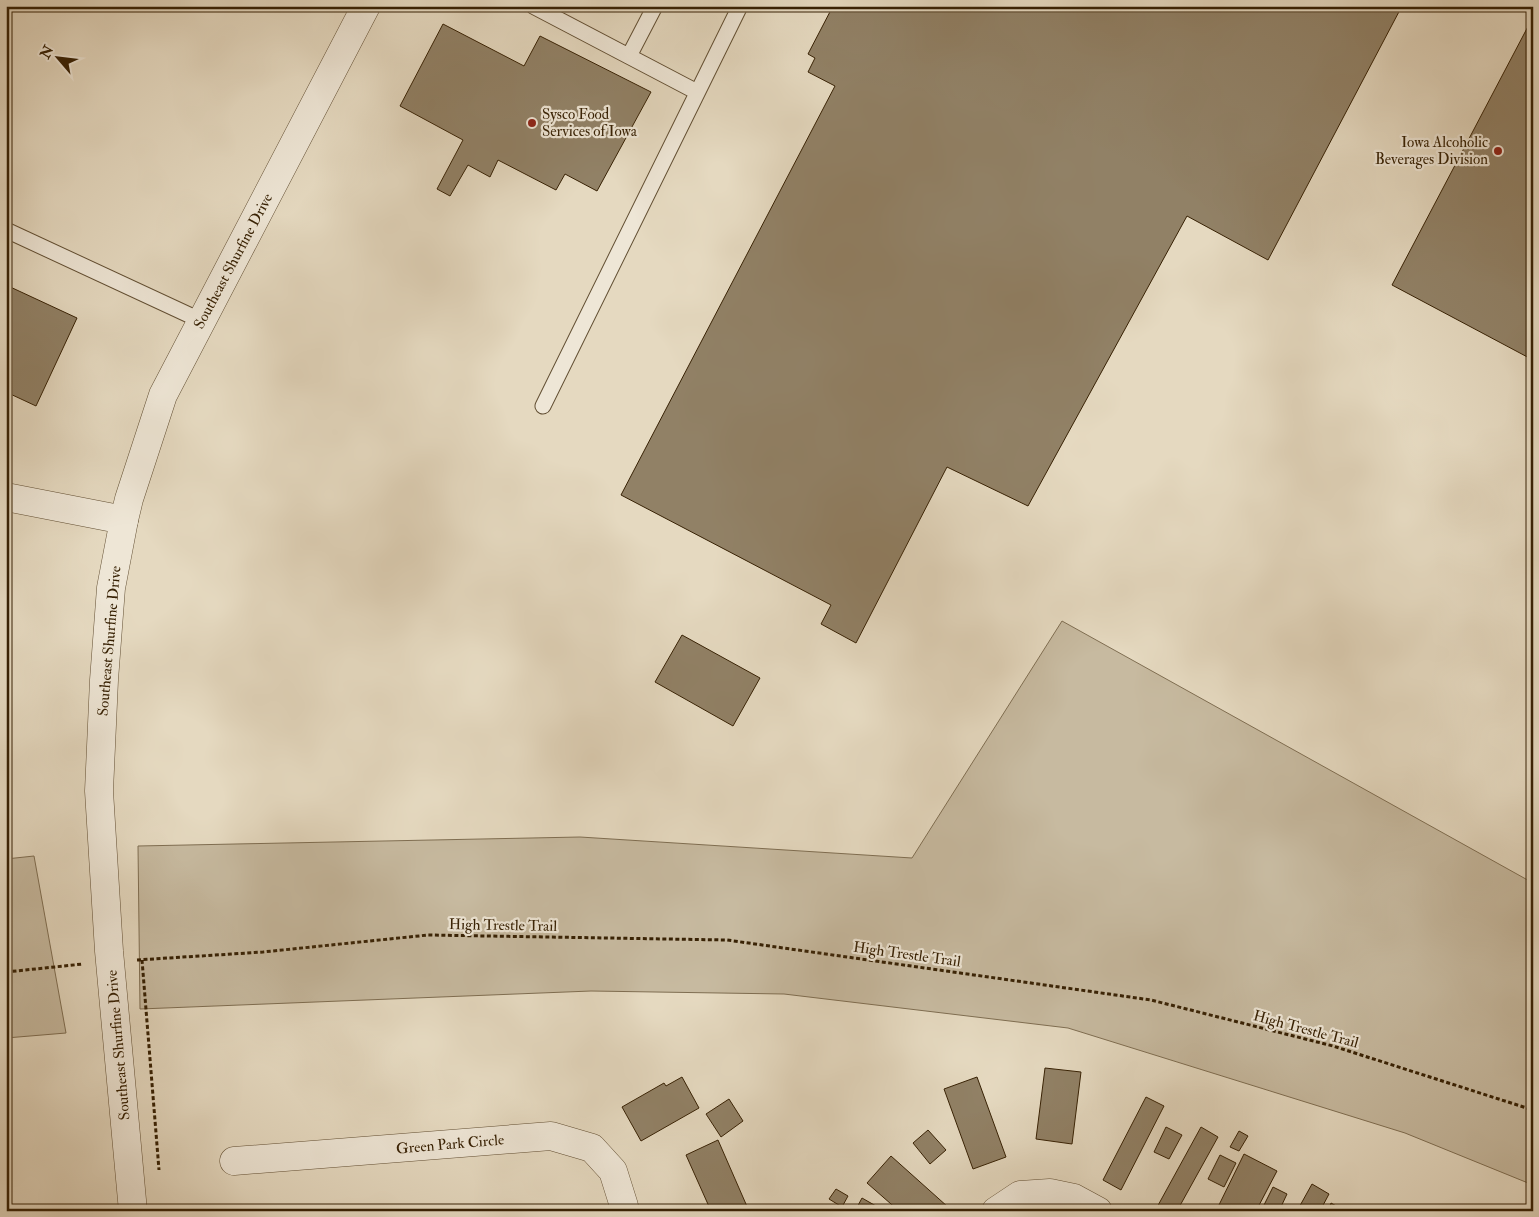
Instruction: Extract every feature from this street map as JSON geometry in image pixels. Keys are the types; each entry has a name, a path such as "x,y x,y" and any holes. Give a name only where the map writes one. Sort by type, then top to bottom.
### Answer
{"street":[{"name":"Southeast Shurfine Drive","path":"133,1211 110,951 99,791 104,680 111,588 124,520 129,498 163,395 366,6"},
{"path":"6,497 124,520"},
{"name":"Green Park Circle","path":"234,1161 551,1136 592,1148 613,1171 624,1206 623,1211"},
{"path":"996,1211 1020,1195 1050,1193 1074,1198 1098,1211"}],"lane":[{"path":"533,6 697,92"},
{"path":"629,56 654,6"},
{"path":"543,406 740,6"},
{"path":"6,230 202,321"}],"path":[{"name":"High Trestle Trail","path":"263,952 428,935 727,940 1151,1000 1333,1046 1533,1110"},
{"path":"142,960 159,1171"}],"shaded area":[{"path":"1062,621 1533,883 1533,1185 1405,1133 1068,1028 784,994 591,991 140,1009 138,846 580,837 912,858"},
{"path":"34,856 66,1033 6,1038 6,859"}],"building":[{"path":"833,6 1402,6 1268,260 1187,216 1028,506 947,467 856,643 821,624 831,605 621,495 835,86 808,72 815,58 808,54"},
{"name":"Iowa Alcoholic Beverages Division","path":"1533,17 1533,360 1392,285"},
{"name":"Sysco Food Services of Iowa","path":"443,24 524,66 540,36 651,92 597,191 565,174 556,190 498,160 490,177 468,165 450,196 437,189 463,140 400,106"},
{"path":"6,285 77,318 36,406 6,392"},
{"path":"682,635 760,678 733,726 655,682"},
{"path":"1045,1068 1081,1072 1072,1144 1036,1139"},
{"path":"682,1077 699,1108 641,1141 622,1107 664,1083 666,1086"},
{"path":"977,1077 1006,1157 973,1169 944,1089"},
{"path":"1146,1097 1164,1106 1121,1190 1103,1180"},
{"path":"729,1099 743,1121 721,1137 706,1114"},
{"path":"1166,1127 1182,1135 1169,1159 1154,1152"},
{"path":"1201,1127 1218,1137 1177,1211 1159,1211 1156,1209"},
{"path":"928,1130 946,1150 930,1164 913,1143"},
{"path":"1239,1131 1248,1136 1239,1151 1230,1147"},
{"path":"718,1140 749,1211 711,1211 686,1155"},
{"path":"1244,1154 1277,1171 1256,1211 1216,1211"},
{"path":"1220,1155 1236,1163 1224,1187 1208,1179"},
{"path":"891,1156 948,1207 945,1211 899,1211 867,1183"},
{"path":"1312,1184 1329,1194 1320,1211 1297,1211"},
{"path":"1273,1187 1287,1194 1279,1211 1261,1211"},
{"path":"836,1189 848,1196 842,1207 829,1199"},
{"path":"862,1198 883,1210 883,1211 855,1211"},
{"path":"1331,1203 1345,1211 1328,1211"}],"place":[{"name":"Sysco Food Services of Iowa","path":"532,123"},
{"name":"Iowa Alcoholic Beverages Division","path":"1498,151"}]}
